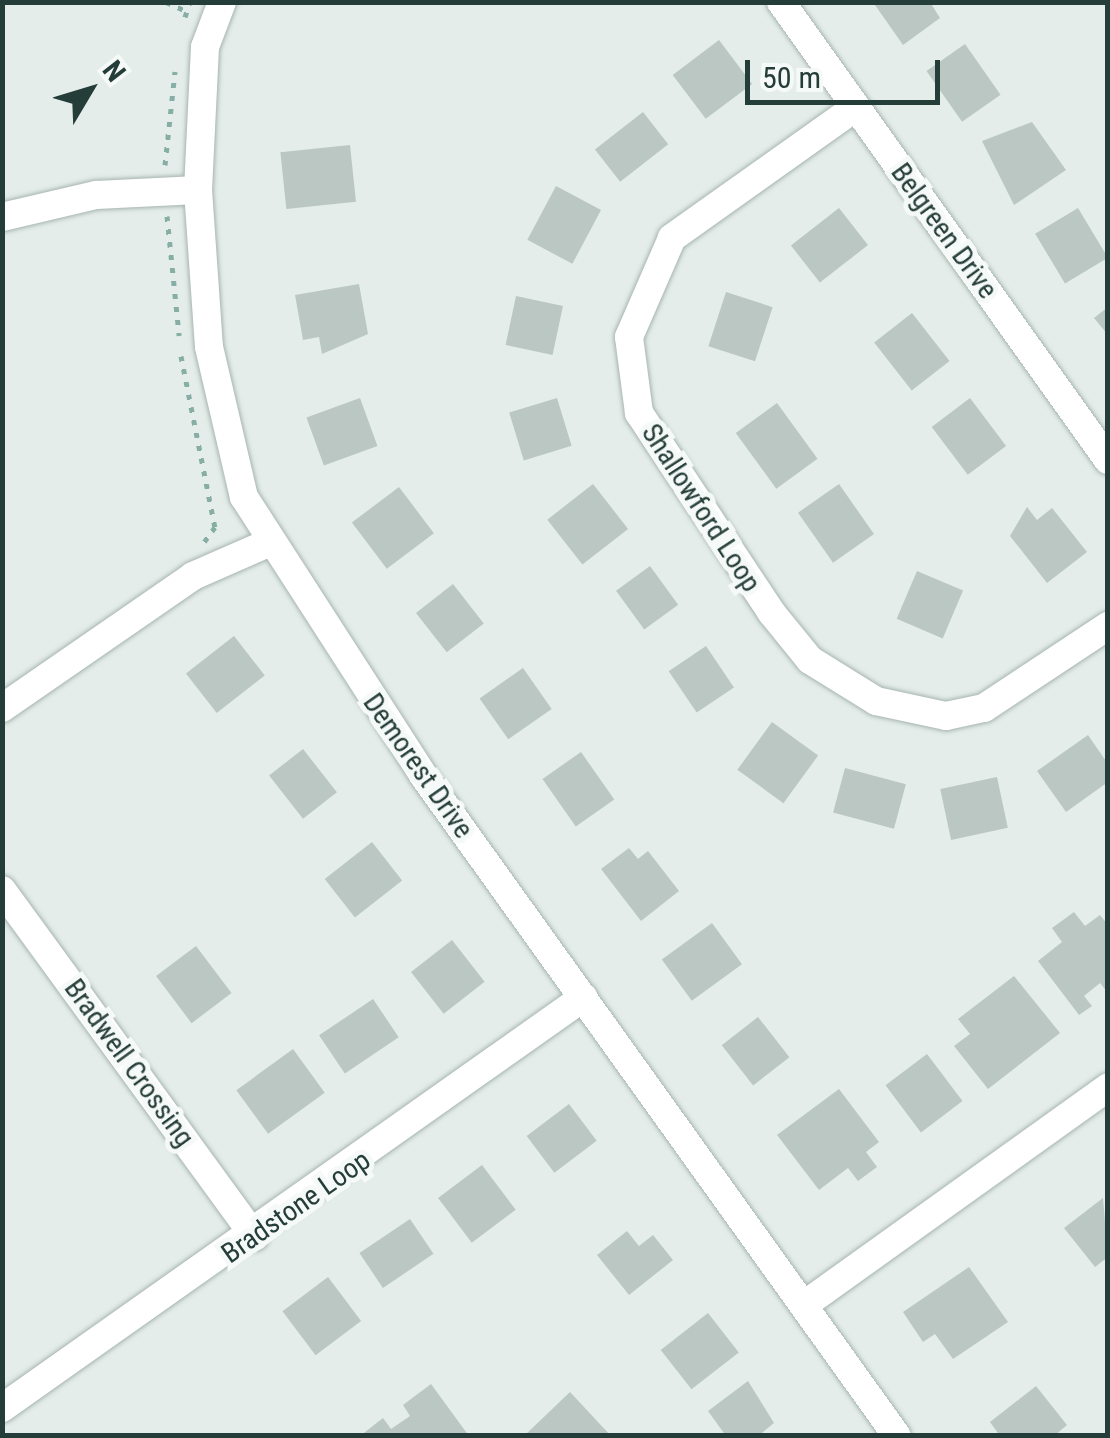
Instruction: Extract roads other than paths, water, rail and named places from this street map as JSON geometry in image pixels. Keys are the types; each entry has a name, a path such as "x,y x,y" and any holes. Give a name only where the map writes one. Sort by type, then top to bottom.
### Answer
{"street":[{"name":"Demorest Drive","path":"222,2 205,47 198,190 224,421 266,544 897,1436"},
{"name":"Belgreen Drive","path":"780,2 1108,460"},
{"name":"Shallowford Loop","path":"856,107 672,238 629,336 639,413 771,612 810,660 876,701 946,716 984,708 1108,626"},
{"path":"2,217 166,190 198,190"},
{"path":"2,708 193,576 266,544"},
{"name":"Bradwell Crossing","path":"2,890 255,1237"},
{"name":"Bradstone Loop","path":"2,1408 255,1237 584,997"},
{"path":"804,1305 1108,1087"}]}
